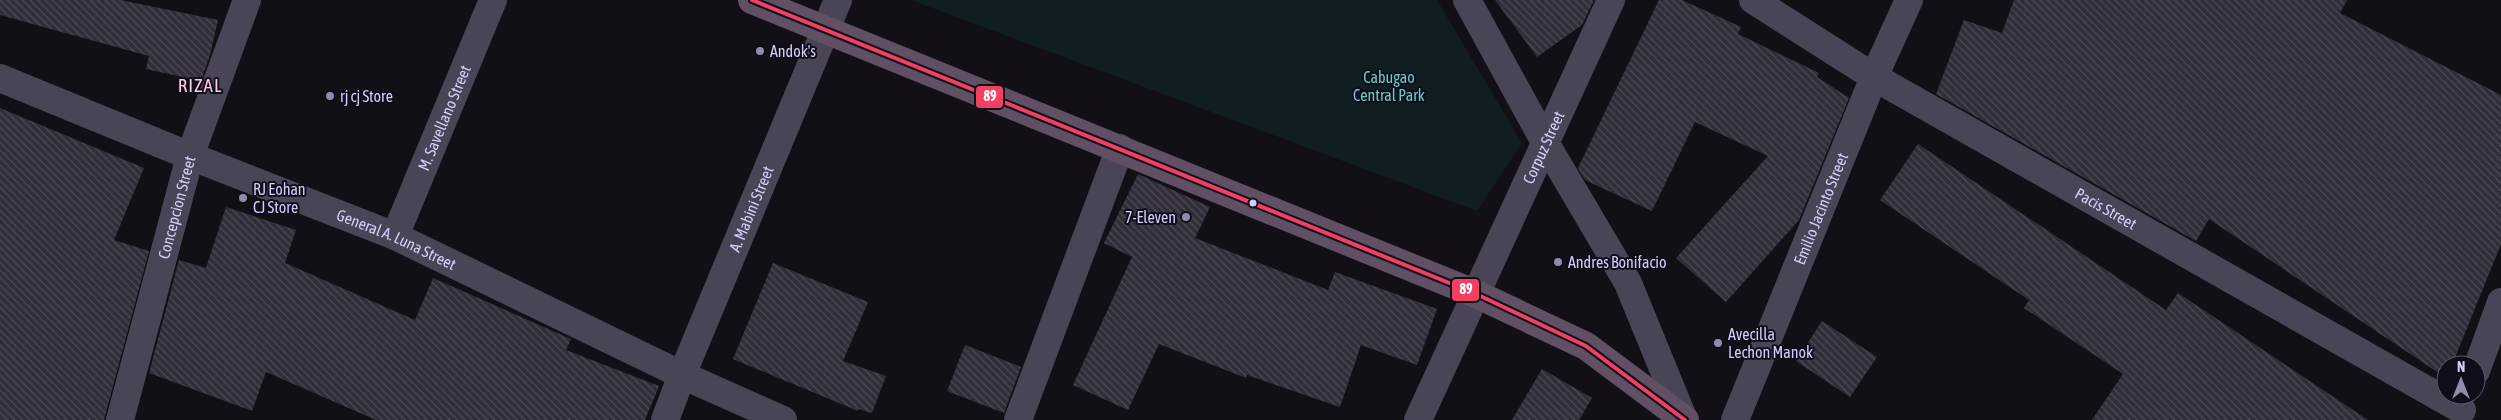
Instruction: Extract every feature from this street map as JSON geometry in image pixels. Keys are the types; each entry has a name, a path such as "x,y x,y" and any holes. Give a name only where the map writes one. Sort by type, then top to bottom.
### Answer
{"highway":[{"path":"752,0 1474,293 1586,346 1685,420"}],"street":[{"name":"Concepcion Street","path":"120,420 190,156 247,0"},
{"name":"M. Savellano Street","path":"395,236 493,0"},
{"name":"A. Mabini Street","path":"665,420 838,0"},
{"path":"1467,0 1546,144 1628,283 1685,420"},
{"name":"Corpuz Street","path":"1418,420 1474,293 1546,144 1611,0"},
{"name":"Pacis Street","path":"1753,0 1874,77 2462,408"},
{"name":"Emilio Jacinto Street","path":"1735,420 1874,77 1909,0"},
{"name":"General A. Luna Street","path":"0,78 190,156 395,236 682,375 784,420"},
{"path":"1018,420 1120,148"},
{"path":"2482,355 2501,302"}],"green space":[{"name":"Cabugao Central Park","path":"911,0 1437,0 1522,143 1477,211"}],"building":[{"path":"0,0 120,0 218,20 210,55 201,81 146,69 149,56 0,15"},
{"path":"1495,0 1594,0 1582,25 1537,57"},
{"path":"1659,0 1682,0 1741,27 1738,34 1819,73 1817,77 1849,98 1799,220 1726,302 1676,258 1768,156 1695,122 1652,211 1585,180 1578,168"},
{"path":"2014,0 2347,0 2340,13 2501,95 2501,244 2456,355 2436,355 2436,371 2209,219 2196,241 1936,94 1964,20 2002,33"},
{"path":"0,108 144,168 114,240 149,251 104,420 0,420"},
{"path":"1918,144 2166,310 2178,293 2368,420 2092,420 2123,374 2024,308 2029,300 1880,200"},
{"path":"1138,174 1210,207 1195,238 1328,290 1335,272 1437,309 1417,365 1361,345 1340,407 1247,375 1246,378 1159,344 1128,410 1073,385 1132,257 1104,243"},
{"path":"226,207 296,230 285,263 415,320 433,278 571,339 566,350 659,386 645,420 376,420 266,372 252,411 149,373 179,260 206,268"},
{"path":"773,263 868,302 843,361 886,376 872,413 858,409 858,411 733,359"},
{"path":"1822,321 1877,357 1850,397 1796,361"},
{"path":"965,345 1021,367 1004,413 947,391"},
{"path":"1542,369 1592,398 1579,420 1512,420"}],"transit line":[{"name":"89","path":"752,0 1474,293 1586,346 1685,420"}],"place":[{"name":"Andok's","path":"760,51"},
{"name":"rj cj Store","path":"330,96"},
{"name":"RJ Eohan CJ Store","path":"243,198"},
{"name":"7-Eleven","path":"1186,217"},
{"name":"Andres Bonifacio","path":"1558,262"},
{"name":"Avecilla Lechon Manok","path":"1718,343"}],"district":[{"name":"RIZAL","path":"200,85"}]}
